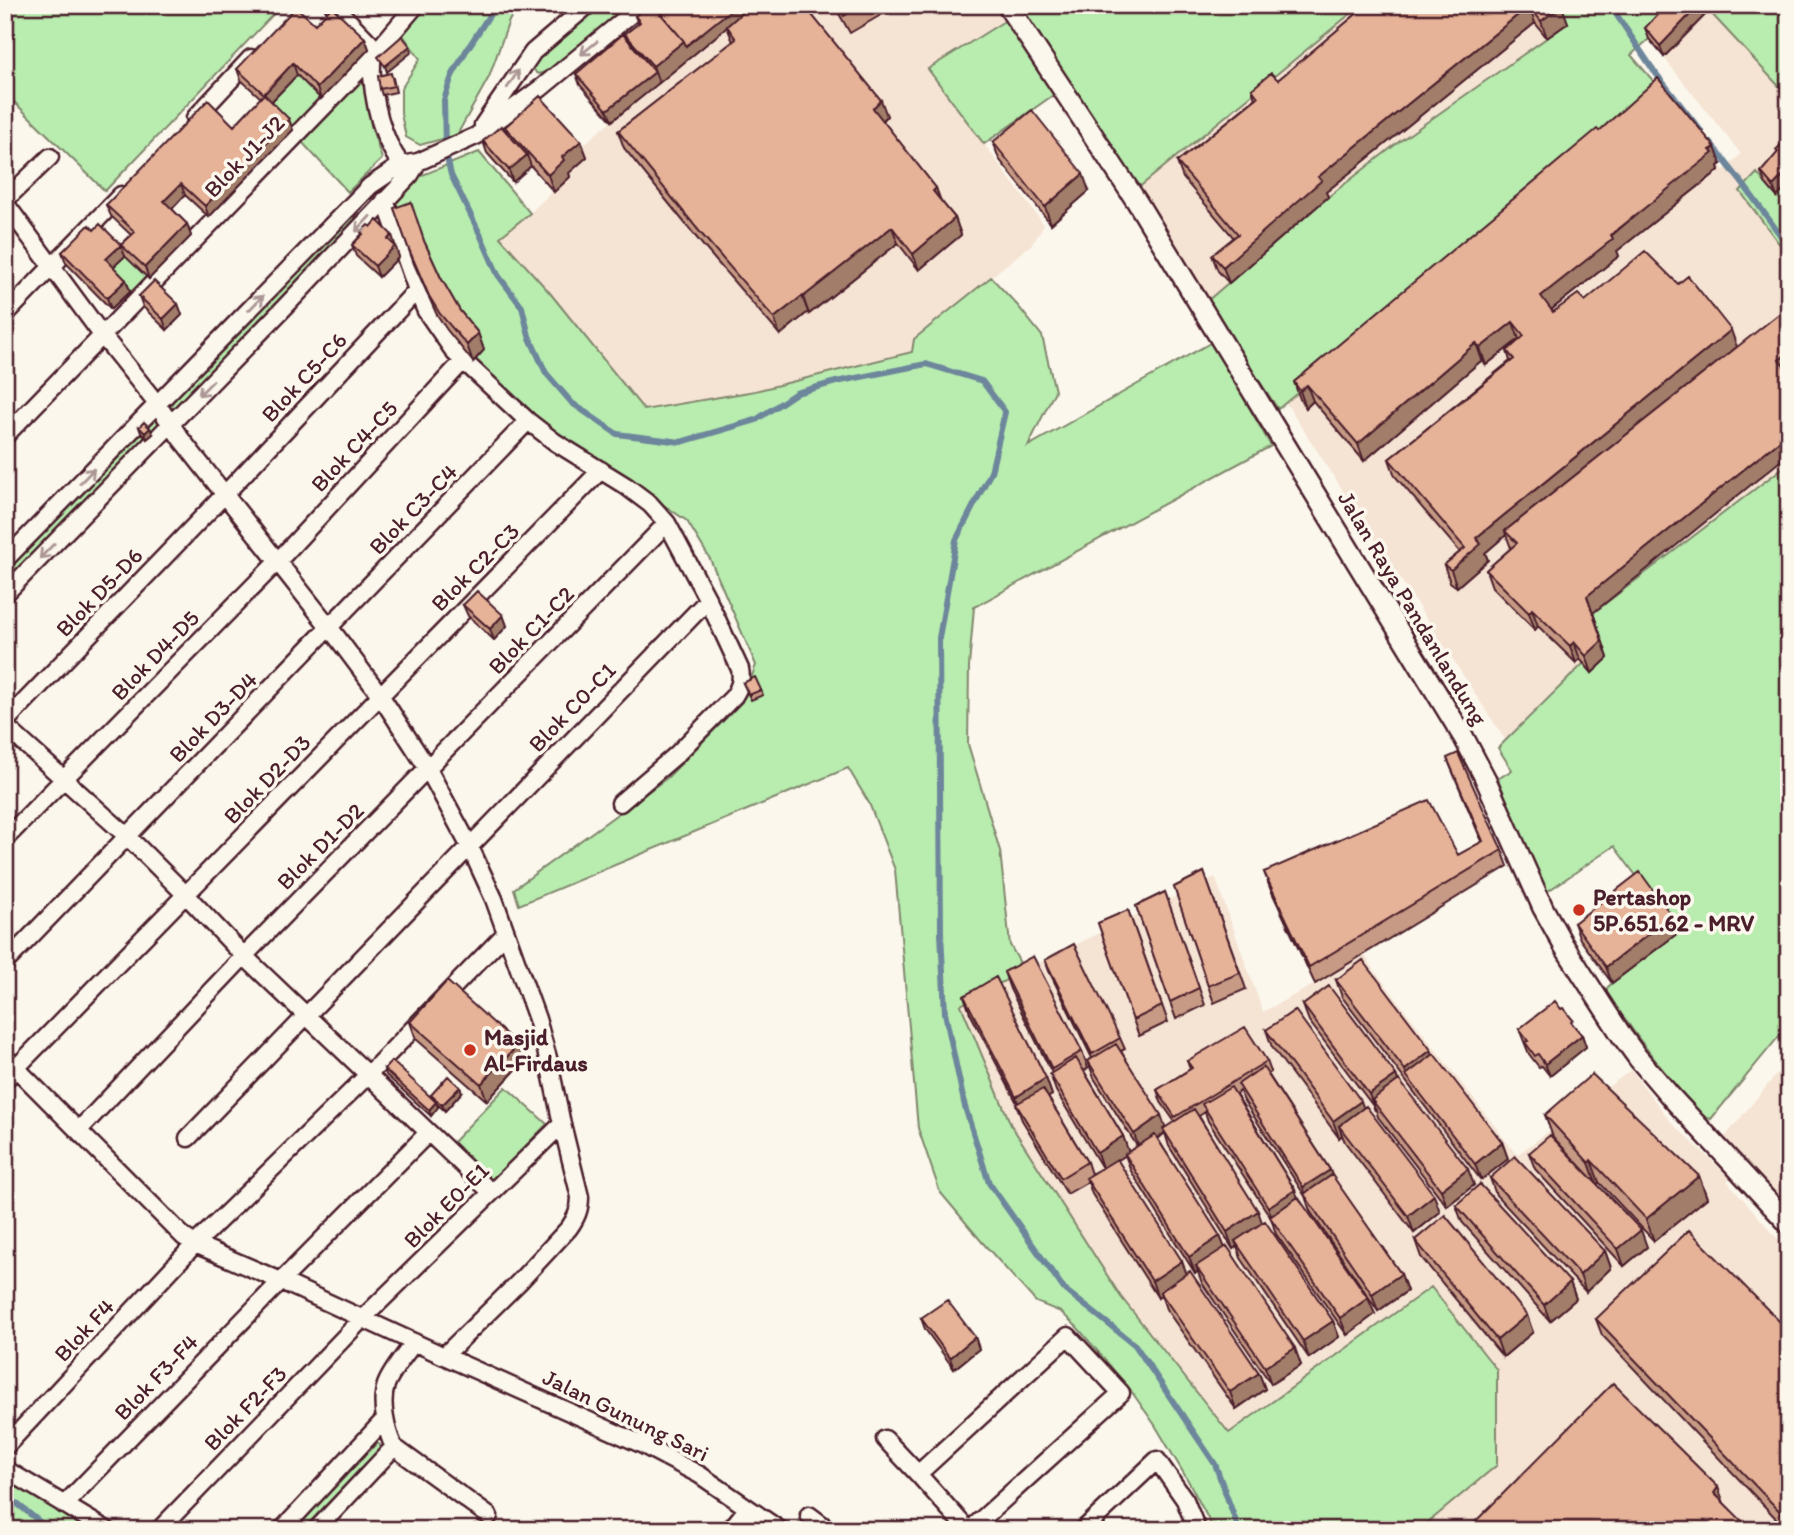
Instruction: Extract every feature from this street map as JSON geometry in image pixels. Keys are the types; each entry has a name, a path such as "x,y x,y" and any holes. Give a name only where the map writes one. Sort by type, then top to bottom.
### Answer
{"street":[{"path":"333,5 370,43 376,104 388,145 413,165"},
{"name":"Blok J1-J2","path":"5,436 371,58 416,5"},
{"path":"477,136 533,52 588,5"},
{"path":"5,560 370,186 477,136 541,88 642,5"},
{"name":"Jalan Raya Pandanlandung","path":"1007,5 1137,202 1437,693 1484,776 1543,908 1611,1020 1638,1059 1672,1098 1789,1224"},
{"path":"186,127 263,46"},
{"path":"50,157 5,201 102,335 158,404 181,439 380,695 428,769 470,847 494,899 537,1020 548,1058 580,1207 575,1219 519,1282 444,1356"},
{"path":"5,594 281,311 385,200 413,165"},
{"path":"5,315 129,187"},
{"path":"385,200 417,290 432,320 455,353 528,421 555,442 650,504 667,523 708,600 740,669 742,680 738,690 676,755 621,803"},
{"name":"Blok C5-C6","path":"225,494 417,290"},
{"name":"Blok C4-C5","path":"278,561 463,361"},
{"name":"Blok C3-C4","path":"330,628 528,421"},
{"name":"Blok C2-C3","path":"380,695 601,470"},
{"name":"Blok D5-D6","path":"5,724 225,494"},
{"name":"Blok C1-C2","path":"428,769 667,523"},
{"name":"Blok D4-D5","path":"5,839 278,561"},
{"name":"Blok C0-C1","path":"188,1138 708,600"},
{"name":"Blok D3-D4","path":"5,963 330,628"},
{"name":"Blok D2-D3","path":"9,1068 186,895 380,695"},
{"path":"5,724 128,837 244,956 491,1192"},
{"name":"Blok D1-D2","path":"79,1129 428,769"},
{"name":"Blok F4","path":"5,1447 195,1244 368,1075 506,933"},
{"name":"Jalan Gunung Sari","path":"9,1068 79,1129 184,1237 195,1244 641,1444 700,1475 780,1530"},
{"name":"Blok E0-E1","path":"363,1318 562,1124"},
{"name":"Blok F3-F4","path":"64,1505 428,1133"},
{"name":"Blok F2-F3","path":"159,1530 363,1318"},
{"path":"885,1439 969,1530 1121,1394 1068,1336 918,1474"},
{"path":"414,1342 386,1384 384,1395 388,1434 394,1447 489,1516"},
{"path":"282,1530 385,1419"},
{"path":"316,1530 394,1447"},
{"path":"1083,1530 1157,1460 1185,1500 1197,1530"},
{"path":"5,1469 107,1530"},
{"path":"730,1530 748,1508"},
{"path":"809,1515 829,1530"}],"shaded area":[{"path":"754,5 997,5 1006,20 928,69 1044,225 1032,244 914,339 912,352 755,391 644,410 550,293 500,237 530,213 588,157 581,147"},
{"path":"1361,5 1554,5 1568,23 1400,141 1328,197 1206,302 1137,189"},
{"path":"1681,5 1789,5 1789,185 1777,197 1757,174 1740,191 1789,257 1789,304 1786,307 1789,311 1789,463 1593,613 1608,658 1592,673 1583,664 1506,741 1286,403 1662,91 1724,170 1741,154 1649,39"},
{"path":"1215,877 1263,1012 1364,954 1517,1155 1631,1070 1671,1122 1730,1178 1727,1181 1789,1252 1789,1530 1419,1530 1497,1464 1431,1287 1229,1433 1121,1297 1011,1125 961,1005 1024,970"},
{"path":"1789,1059 1789,1209 1725,1137"}],"green space":[{"path":"5,5 282,5 105,191 5,93"},
{"path":"426,5 518,5 509,21 489,77 457,135 420,145 406,137 401,114 401,89 420,59 403,35"},
{"path":"602,5 627,5 549,70 536,73 533,67 538,58"},
{"path":"1021,5 1361,5 1137,189"},
{"path":"1554,5 1681,5 1631,55 1662,91 1278,409 1206,302 1328,197 1400,141 1568,23"},
{"path":"1704,5 1789,5 1789,97 1709,11"},
{"path":"1006,20 1056,93 984,144 928,69"},
{"path":"297,75 321,99 293,130 268,105"},
{"path":"356,82 362,83 367,91 371,126 382,159 348,192 301,141"},
{"path":"479,152 530,213 500,237 550,293 644,410 755,391 912,352 914,339 991,277 1042,336 1055,391 1028,446 1212,342 1271,446 974,607 969,666 968,744 1000,851 1010,945 1024,970 961,1005 1011,1125 1121,1297 1229,1433 1431,1287 1497,1370 1497,1465 1419,1530 1214,1530 1155,1425 1129,1388 1061,1312 1036,1302 940,1192 918,1128 895,870 869,803 848,768 519,905 514,889 667,778 742,702 756,665 710,559 687,521 564,443 473,362 466,327 430,258 417,219 400,225 391,201 420,176"},
{"path":"1757,173 1777,197 1789,185 1789,257 1740,191"},
{"path":"351,213 356,214 356,218 176,408 171,406 173,401"},
{"path":"125,256 149,279 133,294 110,270"},
{"path":"156,419 160,424 5,583 5,573"},
{"path":"1789,463 1789,1024 1711,1119 1704,1117 1665,1073 1607,993 1607,988 1612,983 1678,932 1614,846 1545,893 1498,779 1512,770 1498,748 1584,663 1592,673 1608,658 1593,613"},
{"path":"506,1087 547,1124 492,1180 453,1142"},
{"path":"376,1444 381,1448 302,1530 294,1530"},
{"path":"5,1475 9,1477 87,1530 5,1530"}],"building":[{"path":"648,5 654,5 684,41 653,66 625,34 640,22 635,16"},
{"path":"668,5 737,5 686,46 660,13"},
{"path":"751,5 804,5 881,100 873,108 936,188 933,191 955,218 913,254 892,227 774,318 618,131 736,39 727,26"},
{"path":"837,5 863,5 844,16"},
{"path":"1367,5 1562,6 1541,21 1529,6 1318,177 1322,180 1223,267 1212,255 1238,234 1177,162 1258,97 1252,89 1271,73 1278,80"},
{"path":"1666,5 1699,5 1660,46 1645,28"},
{"path":"296,7 315,24 332,7 365,38 317,88 293,63 264,94 237,69"},
{"path":"623,34 655,72 607,110 576,74"},
{"path":"402,36 410,46 385,66 378,57"},
{"path":"391,73 394,86 380,89 378,76"},
{"path":"1658,78 1715,147 1710,150 1713,153 1611,235 1613,239 1541,296 1553,312 1578,294 1585,301 1645,251 1678,284 1688,276 1731,330 1476,538 1481,544 1451,570 1444,565 1465,548 1389,459 1514,359 1507,351 1524,336 1513,322 1480,348 1476,343 1358,444 1307,385 1300,391 1294,382 1597,129 1599,131"},
{"path":"264,94 289,119 205,206 181,184 164,201 187,224 145,267 121,245 135,232 106,205 208,100 234,126"},
{"path":"540,96 581,141 562,157 564,160 548,175 505,127"},
{"path":"1032,110 1083,174 1045,207 993,142"},
{"path":"501,126 527,155 509,170 483,141"},
{"path":"1789,137 1789,169 1773,186 1761,172"},
{"path":"411,202 424,241 441,278 460,311 478,333 467,345 440,314 429,296 408,247 394,208"},
{"path":"377,220 392,235 388,239 395,246 375,266 352,245 368,225 371,227"},
{"path":"100,224 121,245 106,259 126,280 107,298 62,252 89,225 94,230"},
{"path":"154,281 178,304 163,319 139,296"},
{"path":"1785,309 1789,313 1789,352 1779,360 1789,373 1789,433 1587,596 1602,641 1586,656 1574,642 1570,646 1532,609 1529,613 1486,570 1517,543 1505,531"},
{"path":"144,422 150,428 145,433 139,427"},
{"path":"477,591 503,615 490,629 463,605"},
{"path":"755,677 761,690 749,695 743,683"},
{"path":"1458,753 1502,850 1309,967 1264,872 1429,800 1458,855 1483,841 1447,758"},
{"path":"1204,872 1240,973 1208,986 1174,887"},
{"path":"1640,872 1672,916 1606,967 1574,923"},
{"path":"1165,892 1199,988 1170,1002 1136,906"},
{"path":"1128,910 1162,1006 1133,1020 1098,923"},
{"path":"1074,944 1120,1038 1092,1054 1045,960"},
{"path":"1033,956 1082,1051 1052,1069 1004,972"},
{"path":"1363,960 1431,1050 1405,1070 1336,980"},
{"path":"996,977 1046,1078 1016,1097 964,996"},
{"name":"Masjid Al-Firdaus","path":"447,981 518,1045 481,1084 410,1022"},
{"path":"1329,986 1396,1075 1369,1094 1303,1005"},
{"path":"1555,1001 1573,1020 1571,1022 1582,1035 1545,1064 1538,1054 1535,1056 1519,1029"},
{"path":"1295,1010 1361,1101 1333,1121 1266,1030"},
{"path":"1245,1027 1267,1061 1175,1117 1157,1090 1192,1068 1187,1061"},
{"path":"1116,1044 1161,1115 1134,1134 1088,1061"},
{"path":"1434,1054 1502,1142 1475,1164 1406,1075"},
{"path":"1076,1058 1123,1136 1097,1153 1050,1074"},
{"path":"392,1061 436,1102 429,1110 384,1069"},
{"path":"1263,1067 1330,1170 1303,1187 1238,1084"},
{"path":"1592,1074 1699,1176 1646,1219 1545,1115"},
{"path":"448,1076 460,1087 442,1105 431,1095"},
{"path":"1399,1080 1468,1169 1441,1190 1372,1100"},
{"path":"1231,1087 1295,1190 1268,1207 1202,1104"},
{"path":"1043,1089 1087,1162 1061,1178 1016,1104"},
{"path":"1366,1106 1434,1195 1408,1216 1339,1126"},
{"path":"1194,1109 1258,1211 1227,1232 1163,1129"},
{"path":"1155,1135 1220,1236 1189,1257 1125,1154"},
{"path":"1550,1135 1641,1230 1618,1249 1529,1153"},
{"path":"1515,1156 1605,1251 1580,1275 1490,1178"},
{"path":"1117,1159 1182,1261 1152,1281 1086,1178"},
{"path":"1332,1175 1401,1274 1372,1294 1304,1194"},
{"path":"1480,1184 1570,1282 1544,1305 1456,1205"},
{"path":"1298,1197 1368,1298 1340,1318 1270,1217"},
{"path":"1445,1215 1527,1315 1497,1340 1415,1240"},
{"path":"1265,1221 1333,1321 1303,1341 1235,1241"},
{"path":"1689,1230 1789,1331 1789,1521 1596,1319"},
{"path":"1227,1246 1295,1348 1265,1367 1196,1266"},
{"path":"1190,1271 1259,1373 1230,1392 1160,1292"},
{"path":"947,1300 975,1337 950,1358 921,1318"},
{"path":"1613,1383 1718,1487 1714,1493 1751,1530 1467,1530"}],"waterway":[{"path":"496,5 452,76 444,100 445,149 451,175 498,275 522,307 529,336 546,373 572,403 617,434 681,442 756,420 796,393 926,364 982,381 1005,412 991,472 956,540 939,638 941,933 945,1013 965,1107 989,1183 1064,1289 1135,1345 1215,1464 1239,1530"},
{"path":"1610,5 1654,71 1701,131"},
{"path":"1710,142 1789,247"},
{"path":"5,1494 50,1530"}],"place":[{"name":"Pertashop 5P.651.62 - MRV","path":"1579,910"},
{"name":"Masjid Al-Firdaus","path":"470,1050"}]}
